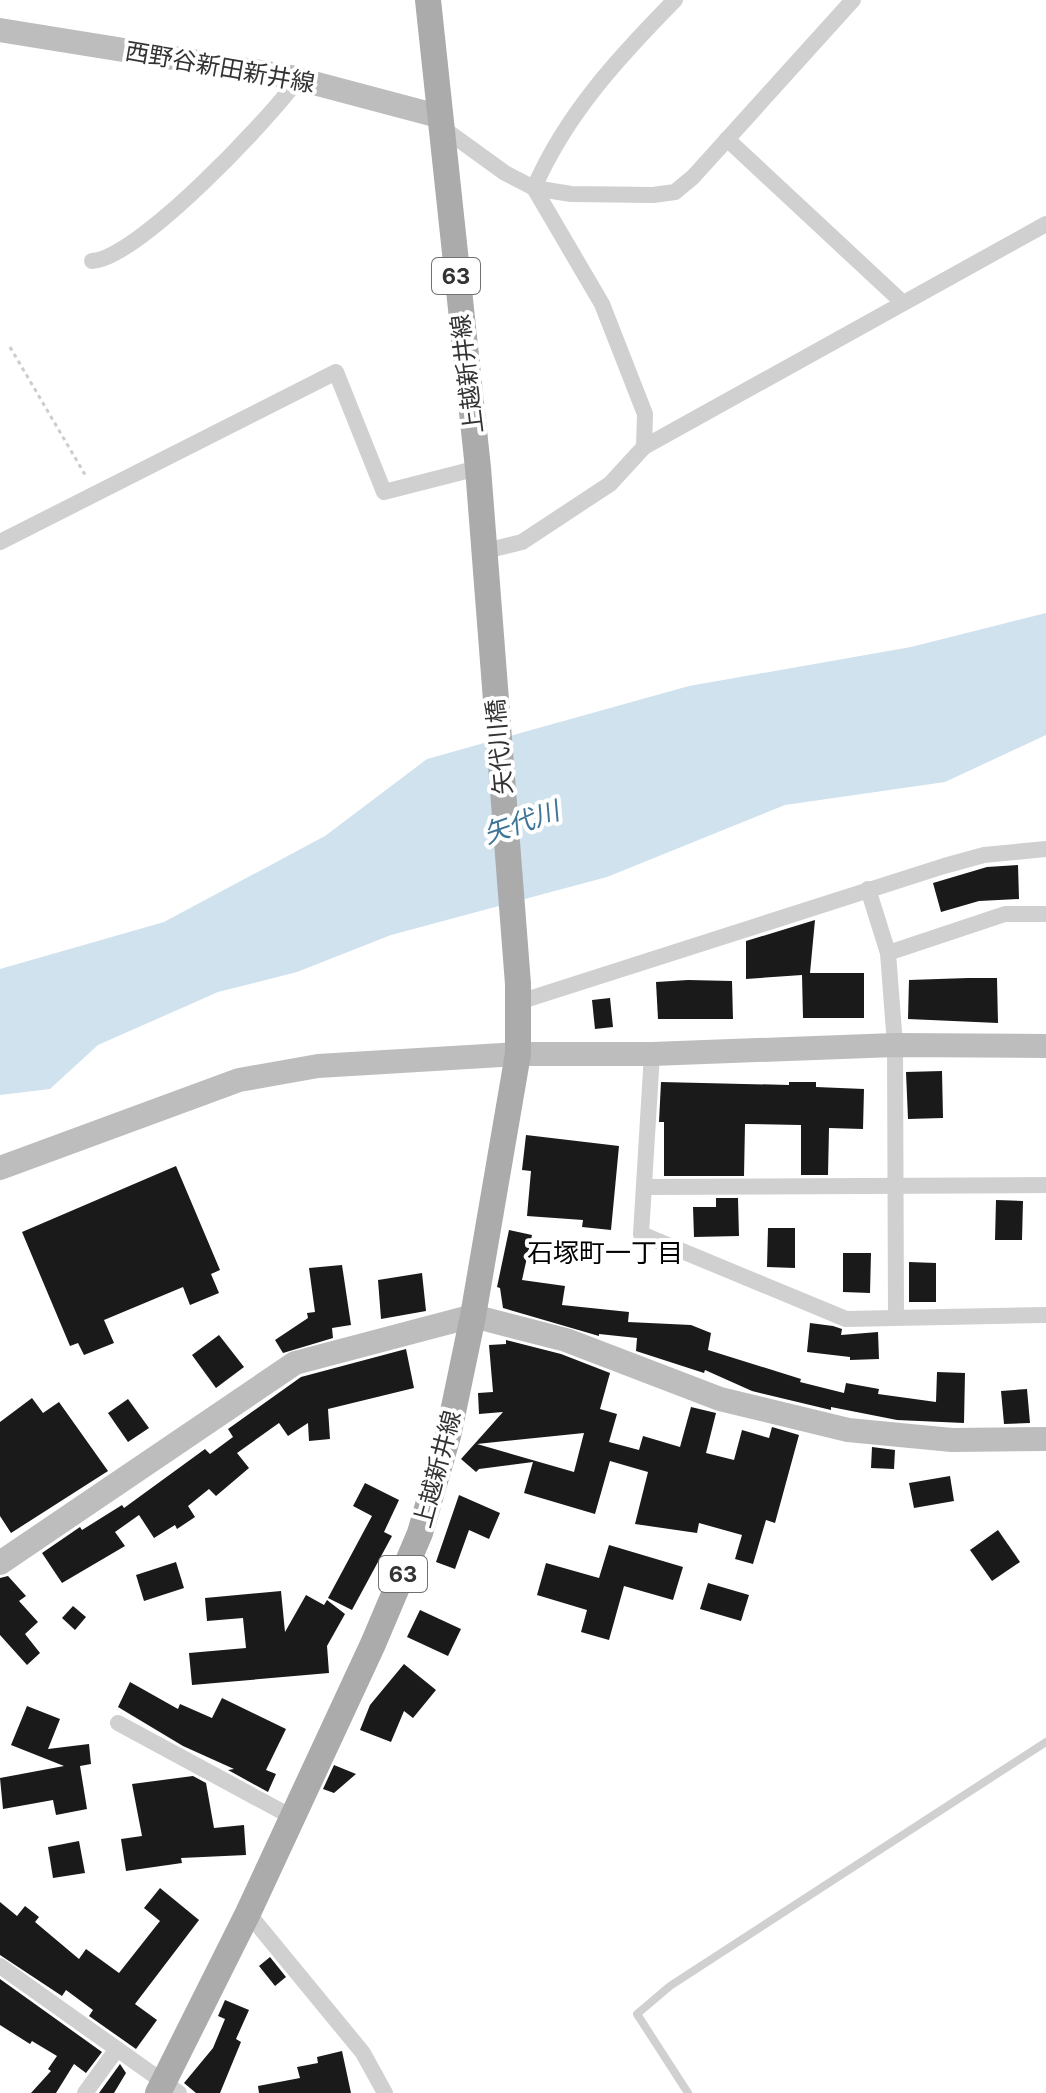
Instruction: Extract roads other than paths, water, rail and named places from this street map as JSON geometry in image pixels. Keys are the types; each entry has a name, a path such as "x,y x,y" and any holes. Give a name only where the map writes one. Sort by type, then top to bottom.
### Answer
{"main road":[{"name":"上越新井線","path":"428,0 478,468 488,605"},
{"name":"矢代川橋","path":"488,605 519,993"},
{"name":"上越新井線","path":"167,2089 373,1644 420,1533 448,1436 473,1316 518,1054 519,993"}],"street":[{"path":"534,188 551,151 577,111 620,56 675,0"},
{"path":"439,121 505,173 534,188 617,196 675,192 853,0"},
{"name":"西野谷新田新井線","path":"0,30 298,79 439,121"},
{"path":"92,261 107,261 170,212 275,111 298,79"},
{"path":"727,139 902,302"},
{"path":"534,188 602,304 645,414 644,447"},
{"path":"485,551 522,542 610,484 644,447 1046,224"},
{"path":"0,542 336,372 384,492 478,468"},
{"path":"519,993 984,855 1046,849"},
{"path":"868,889 888,953 895,1045 896,1317"},
{"path":"888,953 1005,914 1046,914"},
{"path":"0,1168 239,1080 318,1066 518,1054 652,1054 895,1045 1046,1046"},
{"path":"652,1054 641,1234 846,1319 1046,1315"},
{"path":"646,1187 1046,1185"},
{"path":"0,1563 295,1363 473,1316 566,1340 720,1399 848,1430 952,1440 1046,1439"},
{"path":"118,1723 292,1817"},
{"path":"248,1913 363,2053 385,2093"},
{"path":"0,1966 117,2049 167,2089"},
{"path":"85,2093 117,2049"}],"lane":[{"path":"688,2093 637,2014 670,1986 1046,1742"}],"water":[{"name":"矢代川","path":"1046,613 1046,735 945,782 785,805 607,877 391,935 297,972 218,992 98,1045 50,1089 0,1095 0,969 164,922 325,836 427,759 689,686 911,647"}],"district":[{"name":"石塚町一丁目","path":"605,1252"}]}
